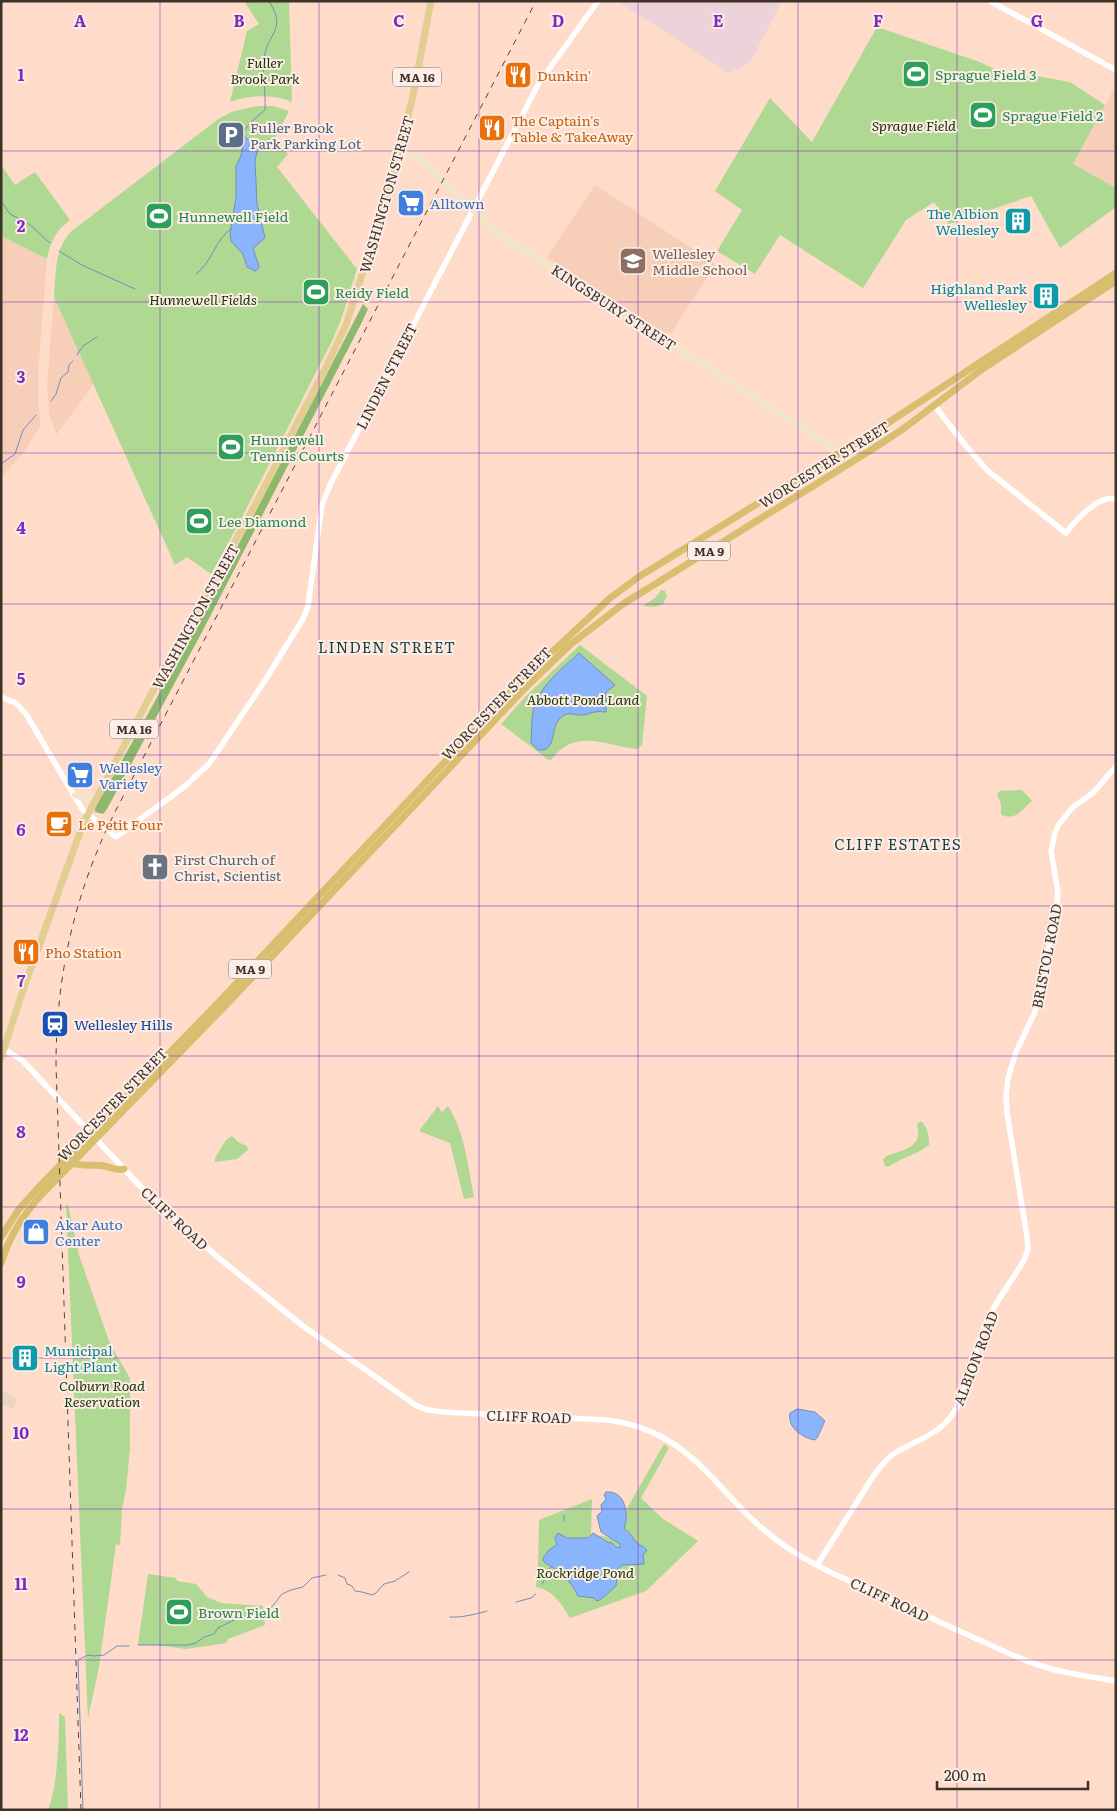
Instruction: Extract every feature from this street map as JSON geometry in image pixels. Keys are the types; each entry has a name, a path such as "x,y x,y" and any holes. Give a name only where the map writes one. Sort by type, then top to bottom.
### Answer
{"highway":[{"name":"WORCESTER STREET","path":"1,1263 18,1223 85,1145 461,744 540,663 618,592 907,410 1116,273"},
{"name":"WORCESTER STREET","path":"103,1126 226,1005 539,674 577,640 616,610 847,466 913,421 981,370 1116,281"},
{"path":"907,410 912,414 913,421"},
{"path":"723,525 721,534 727,540"},
{"name":"WORCESTER STREET","path":"1,1237 20,1209 46,1180 64,1161 85,1145"},
{"path":"72,1162 80,1165 102,1166 118,1170 124,1169"}],"main road":[{"name":"WASHINGTON STREET","path":"1,1058 83,824 168,662 244,528 336,348 352,310 400,151 416,82 431,1"},
{"name":"KINGSBURY STREET","path":"400,151 417,157 501,235 828,444 838,454"},
{"path":"75,795 86,799 98,794"}],"street":[{"name":"LINDEN STREET","path":"89,813 116,837 184,787 209,764 264,682 303,619 308,606 322,505 331,483 541,80 598,1"},
{"path":"990,1 1116,70"},
{"path":"934,405 988,471 1066,533 1073,523 1101,499 1110,497 1116,499"},
{"path":"1,697 14,702 23,710 82,809 89,813"},
{"name":"BRISTOL ROAD","path":"1027,1253 1027,1237 1007,1112 1006,1092 1009,1075 1016,1052 1036,1010 1056,915 1058,893 1051,854 1055,833 1059,824 1073,807 1094,792 1116,766"},
{"name":"CLIFF ROAD","path":"4,1049 22,1060 124,1169 208,1250 303,1326 417,1406 442,1412 597,1419 626,1423 646,1429 669,1440 685,1451 766,1532 792,1551 817,1565 921,1614 1031,1662 1058,1671 1116,1681"},
{"name":"ALBION ROAD","path":"817,1565 882,1465 898,1452 936,1431 953,1414 961,1399 985,1324 1027,1253"}],"shaded area":[{"path":"617,1 782,1 750,63 729,73"},
{"path":"1116,85 1116,188 1073,164"},
{"name":"Wellesley Middle School","path":"595,185 716,264 671,333 665,333 547,257"},
{"path":"1,236 47,259 38,373 41,426 23,453 1,477"},
{"path":"54,297 94,384 56,435 49,412 47,386"},
{"path":"1,1390 16,1397 17,1401 13,1409 1,1404"}],"green space":[{"name":"Fuller Brook Park","path":"244,1 289,1 292,102 261,96 230,102 247,31 259,24"},
{"name":"Sprague Field","path":"877,27 977,61 997,70 1021,76 1036,76 1070,82 1105,105 1073,164 1116,188 1116,207 1060,248 1031,196 949,224 934,202 906,220 863,288 780,235 755,274 717,251 742,210 715,191 770,98 812,142"},
{"name":"Hunnewell Fields","path":"257,106 273,106 289,111 275,139 288,154 277,167 357,269 341,320 332,341 211,574 187,557 175,565 54,297 56,270 62,244 73,230 217,120 231,112"},
{"path":"1,165 15,185 35,172 70,220 54,237 47,259 1,236"},
{"path":"363,304 368,309 362,322 202,632 107,809 103,814 95,812 95,808 165,683 232,557"},
{"path":"661,590 665,591 667,596 663,604 654,607 643,606 656,597"},
{"name":"Abbott Pond Land","path":"580,645 647,696 642,745 637,749 601,742 579,741 569,744 550,761 501,724 525,697"},
{"path":"1022,790 1032,801 1020,813 1009,817 1004,816 1001,814 998,792"},
{"path":"438,1106 442,1112 448,1106 454,1116 465,1150 474,1197 464,1199 450,1143 419,1131"},
{"path":"921,1121 928,1132 929,1145 888,1167 885,1166 883,1160 885,1157 905,1150 914,1144 918,1136 917,1124"},
{"path":"232,1136 238,1142 247,1146 248,1150 237,1159 215,1162 215,1158 226,1140"},
{"name":"Colburn Road Reservation","path":"66,1204 68,1205 79,1255 110,1344 130,1378 130,1448 122,1509 120,1545 116,1544 99,1667 88,1718"},
{"name":"Rockridge Pond","path":"664,1444 669,1448 641,1498 663,1519 698,1541 646,1591 570,1618 560,1602 552,1594 536,1587 539,1520 592,1499 591,1534 627,1541 618,1524"},
{"path":"148,1574 176,1578 177,1581 196,1584 207,1597 221,1603 263,1606 265,1625 228,1639 227,1643 186,1649 157,1645 138,1645"},
{"path":"59,1713 65,1717 68,1810 48,1810 56,1775"}],"water":[{"path":"241,133 257,148 255,160 257,204 265,238 253,248 259,267 255,271 247,267 243,254 231,241 230,234 236,197 236,166 241,156 243,145 239,144 237,139"},
{"path":"579,653 615,685 606,692 606,712 564,715 556,725 548,748 538,750 531,743 532,715 536,702 545,686"},
{"path":"797,1409 815,1412 825,1421 815,1440 805,1437 793,1427 790,1413"},
{"name":"Rockridge Pond","path":"606,1492 613,1492 622,1499 626,1511 624,1529 636,1542 647,1550 643,1555 644,1564 623,1565 618,1568 616,1586 597,1601 594,1598 578,1596 560,1572 544,1562 543,1558 549,1550 557,1545 555,1538 558,1533 567,1538 588,1538 593,1533 620,1548 620,1544 601,1532 597,1516 602,1511 601,1505 606,1499 604,1495"}],"waterway":[{"path":"241,135 250,123 265,110 264,59 277,25 277,19 269,1"},
{"path":"1,201 10,214 29,224 50,243"},
{"path":"196,274 206,264 221,238 232,228"},
{"path":"59,251 82,265 135,289"},
{"path":"77,355 83,346 97,337"},
{"path":"51,401 56,394 61,378 68,372 69,365 73,361"},
{"path":"1,464 15,454 23,430 36,415"},
{"path":"564,1515 564,1521"},
{"path":"542,1584 548,1570 552,1566"},
{"path":"338,1575 345,1578 347,1584 352,1586 355,1591 372,1595 384,1584 395,1581 409,1572"},
{"path":"271,1608 282,1594 303,1587 312,1578 326,1575"},
{"path":"516,1602 531,1598 536,1594"},
{"path":"450,1617 487,1611"},
{"path":"138,1645 188,1645 214,1634 218,1628 240,1617 262,1614"},
{"path":"83,1810 78,1660 88,1655 104,1655 117,1646 129,1646"}],"railway":[{"path":"81,1810 56,1065 60,999 70,935 89,873 115,812 536,1"}],"place":[{"name":"Sprague Field 3","path":"916,74"},
{"name":"Dunkin'","path":"518,75"},
{"name":"Sprague Field 2","path":"983,115"},
{"name":"The Captain's Table & TakeAway","path":"492,128"},
{"name":"Fuller Brook Park Parking Lot","path":"231,135"},
{"name":"Alltown","path":"411,203"},
{"name":"Hunnewell Field","path":"159,216"},
{"name":"The Albion Wellesley","path":"1018,221"},
{"name":"Wellesley Middle School","path":"633,261"},
{"name":"Reidy Field","path":"316,292"},
{"name":"Highland Park Wellesley","path":"1046,296"},
{"name":"Hunnewell Tennis Courts","path":"231,447"},
{"name":"Lee Diamond","path":"199,521"},
{"name":"Wellesley Variety","path":"80,775"},
{"name":"Le Petit Four","path":"59,824"},
{"name":"First Church of Christ, Scientist","path":"155,867"},
{"name":"Pho Station","path":"26,952"},
{"name":"Wellesley Hills","path":"55,1024"},
{"name":"Akar Auto Center","path":"36,1232"},
{"name":"Municipal Light Plant","path":"25,1358"},
{"name":"Brown Field","path":"179,1612"}],"district":[{"name":"LINDEN STREET","path":"387,646"},
{"name":"CLIFF ESTATES","path":"898,843"}]}
